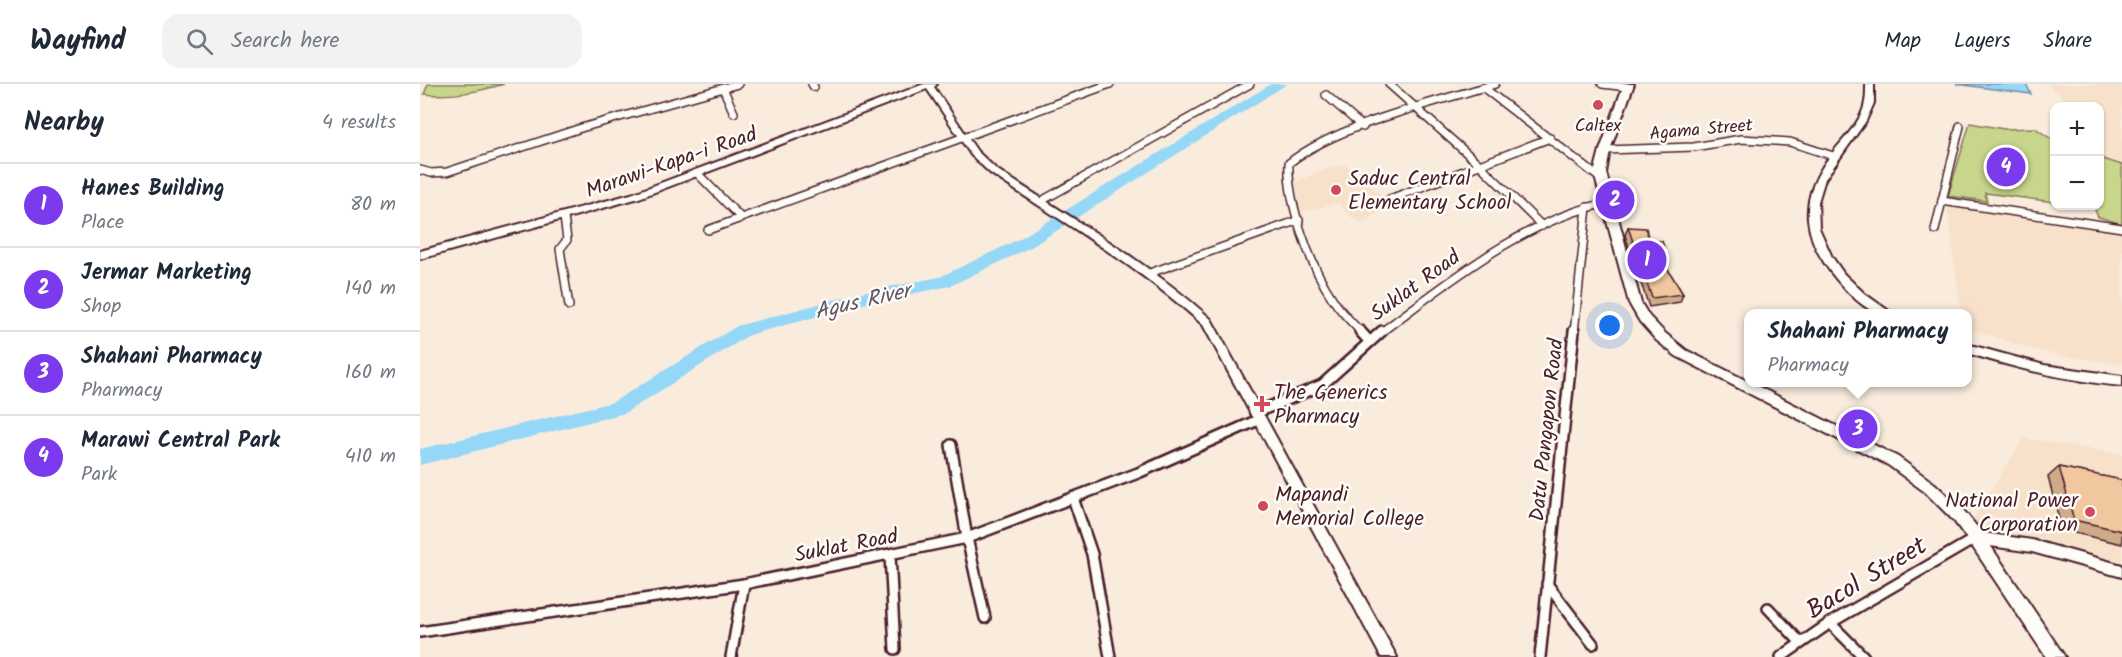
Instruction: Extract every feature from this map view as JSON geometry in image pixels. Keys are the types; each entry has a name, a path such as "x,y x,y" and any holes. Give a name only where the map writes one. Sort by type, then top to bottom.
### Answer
{"main road":[{"path":"930,84 974,153 993,171 1044,201 1185,302 1207,322 1389,657"},
{"name":"Marawi-Kapa-i Road","path":"420,255 626,199 698,174 930,84"},
{"path":"1870,84 1869,105 1865,116 1833,156 1818,183 1811,214 1820,247 1842,281 1864,301 1879,309"},
{"path":"1628,85 1605,150 1601,178 1635,303 1644,321 1656,335 1681,353 1744,385"},
{"path":"1972,349 2014,363 2054,372 2122,381"},
{"path":"1748,387 1893,461 1930,488 1959,516 1976,538 2056,657"},
{"path":"1976,538 1995,539 2033,547 2122,571"}],"street":[{"path":"420,170 431,173 447,172 711,88 738,84"},
{"path":"708,230 1110,84"},
{"path":"1044,201 1250,84"},
{"path":"1389,84 1480,165 1542,226"},
{"path":"1369,341 1330,295 1299,220 1288,176 1289,163 1296,155 1318,144 1495,84"},
{"path":"1602,84 1628,85"},
{"path":"723,88 734,113"},
{"path":"1484,88 1601,178"},
{"path":"1326,94 1363,127"},
{"path":"1935,230 1960,126"},
{"path":"1390,199 1550,138"},
{"name":"Agama Street","path":"1605,150 1694,147 1741,138 1790,142 1833,156"},
{"path":"698,174 741,218"},
{"path":"1942,201 2122,228"},
{"name":"Suklat Road","path":"420,632 744,584 967,538 1073,498 1322,385 1369,341 1476,262 1542,226 1587,207 1607,202"},
{"name":"Datu Pangapon Road","path":"1540,657 1587,207"},
{"path":"564,217 567,240 560,249 569,306"},
{"path":"1147,274 1299,220"},
{"path":"951,445 967,538 985,618"},
{"path":"1073,498 1092,555 1110,657"},
{"name":"Bacol Street","path":"1781,657 1830,623 1976,538"},
{"path":"890,555 895,649"},
{"path":"731,657 744,584"},
{"path":"1547,584 1593,644"},
{"path":"1768,608 1802,643"},
{"path":"1830,623 1864,657"}],"shaded area":[{"path":"2046,84 2122,84 2122,165 2104,159 2104,102 2068,102"},
{"name":"Saduc Central Elementary School","path":"1345,164 1384,197 1387,209 1360,223 1338,203 1301,212 1295,182 1325,169"},
{"path":"1947,205 2114,229 2122,233 2122,364 2061,356 2028,348 1972,329 1972,309 1960,309"},
{"path":"2024,438 2122,454 2122,566 2077,553 1981,532 1973,519"}],"green space":[{"path":"428,84 504,84 445,95 424,94"},
{"path":"1970,123 2004,129 2035,128 2050,138 2050,201 1985,193 1987,201 1948,196"},
{"path":"2104,159 2122,165 2122,224 2098,217 2095,210 2104,210"}],"water":[{"path":"1956,84 2026,84 2031,94"}],"building":[{"path":"1628,227 1646,228 1649,241 1662,241 1669,263 1664,263 1683,294 1652,298"},
{"path":"2059,467 2122,480 2122,531 2074,520"}],"waterway":[{"name":"Agus River","path":"420,457 618,408 743,330 863,298 944,282 1025,243 1280,84"}],"place":[{"name":"Caltex","path":"1598,105"},
{"name":"Marawi Central Park","path":"2006,167"},
{"name":"Saduc Central Elementary School","path":"1336,190"},
{"name":"Jermar Marketing","path":"1615,200"},
{"name":"Hanes Building","path":"1647,260"},
{"name":"The Generics Pharmacy","path":"1262,404"},
{"name":"Shahani Pharmacy","path":"1858,429"},
{"name":"Mapandi Memorial College","path":"1263,506"},
{"name":"National Power Corporation","path":"2090,512"}]}
